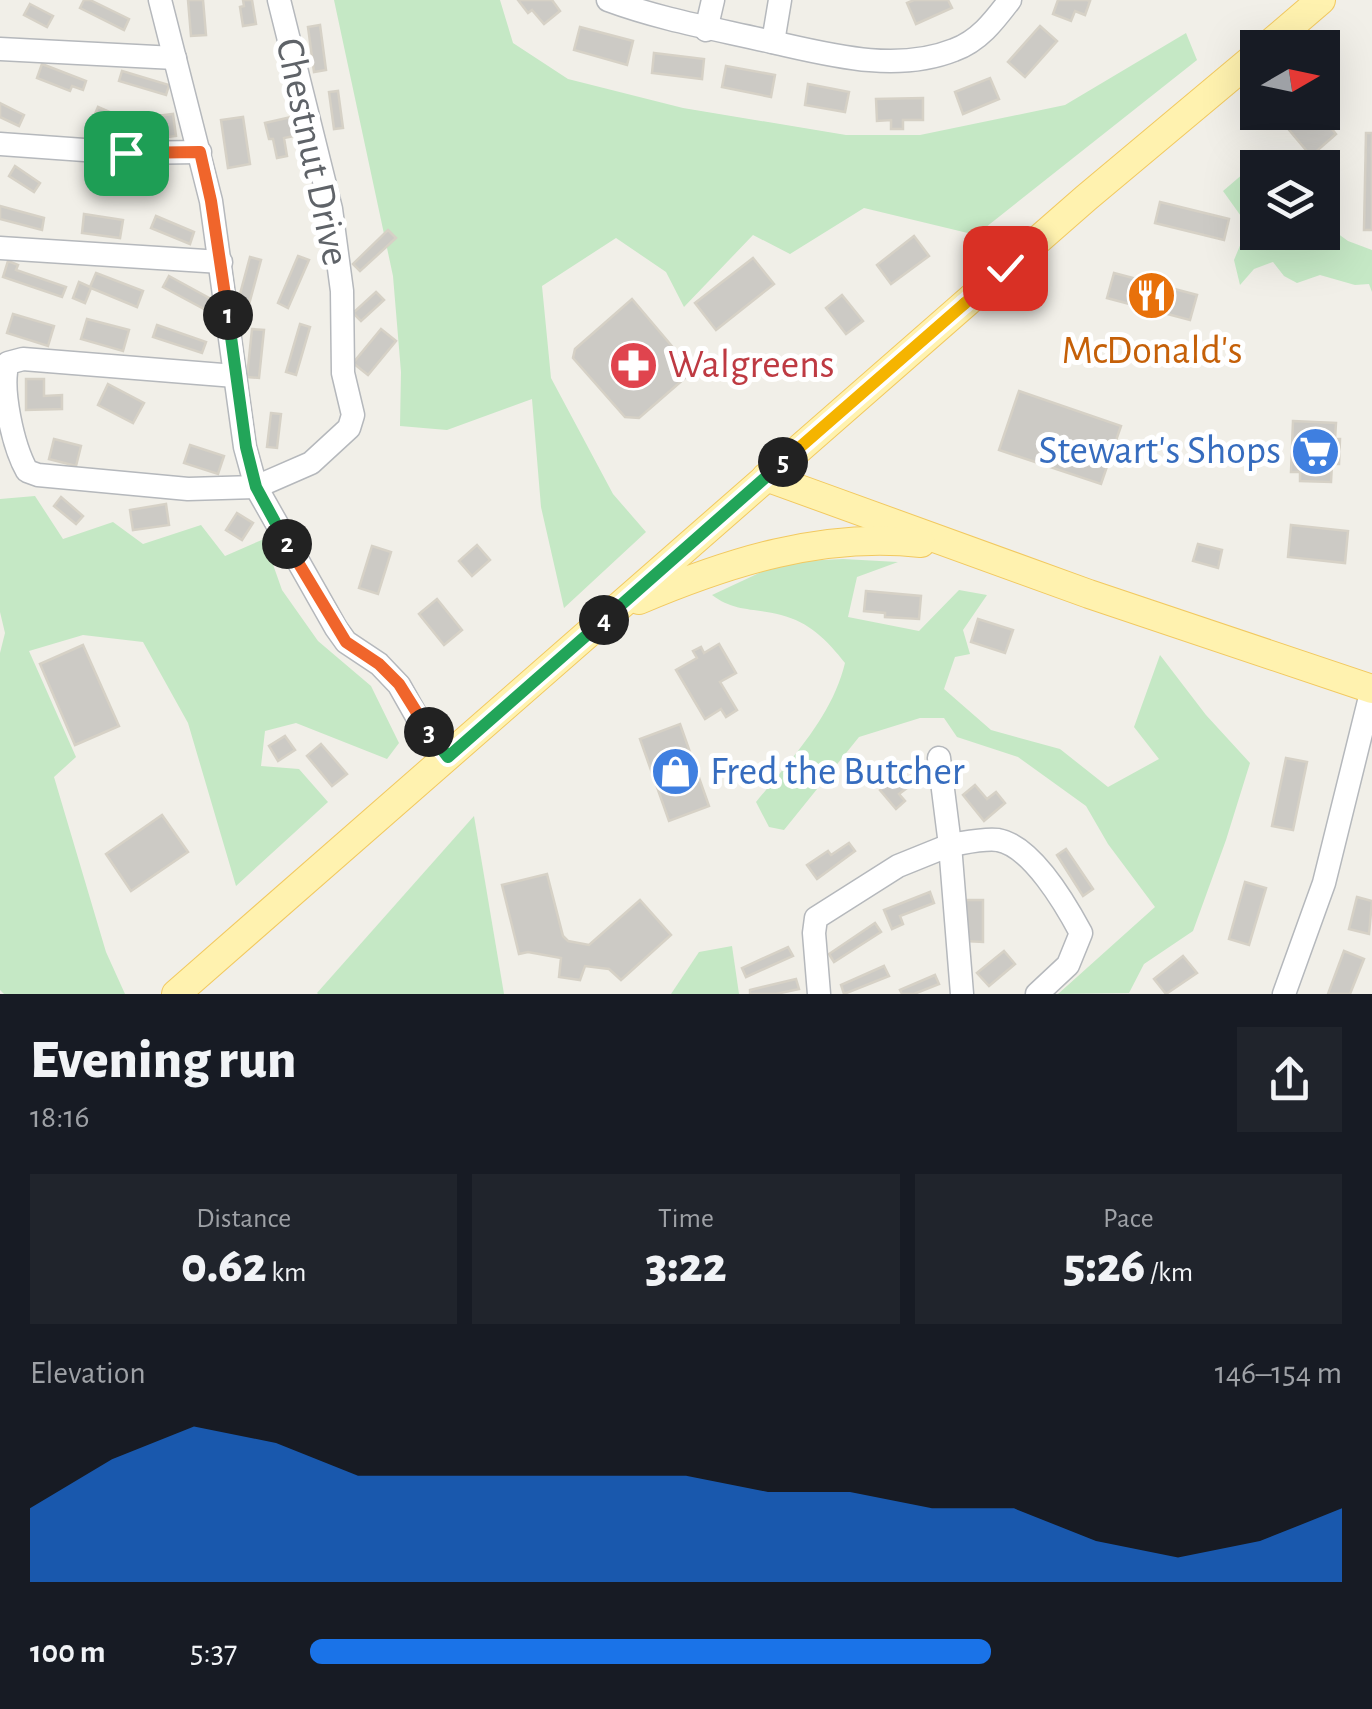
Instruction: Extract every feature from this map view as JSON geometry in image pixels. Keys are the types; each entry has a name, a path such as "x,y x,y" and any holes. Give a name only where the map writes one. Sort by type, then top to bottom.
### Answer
{"main road":[{"path":"1286,30 1321,0"},
{"path":"176,994 1086,198 1240,69"},
{"path":"766,477 1372,689"},
{"path":"614,610 712,570 823,544 879,538 960,547"}],"street":[{"path":"160,0 200,152 221,262 246,447 256,487 336,628 346,642 379,664 399,684 416,715 448,757"},
{"name":"Chestnut Drive","path":"256,487 311,463 351,423 352,415 343,373 342,291 331,209 279,0"},
{"path":"608,0 654,17 810,52 902,61 934,57 971,42 989,28 1010,0"},
{"path":"706,30 713,0"},
{"path":"773,42 780,0"},
{"path":"0,49 175,58"},
{"path":"0,144 126,153 200,152"},
{"path":"0,248 221,262"},
{"path":"235,376 22,359 8,363 1,385 26,471 188,489 256,487"},
{"path":"1284,994 1324,883 1372,689"},
{"path":"939,758 962,994"},
{"path":"819,994 816,918 898,866 950,845 998,840 1018,849 1060,894 1081,933 1068,965 1037,994"}],"green space":[{"path":"334,0 500,0 513,43 568,79 683,108 846,135 920,135 1065,105 1186,33 1197,60 976,235 864,208 790,254 753,235 684,307 666,272 616,238 542,286 551,378 613,494 646,532 564,608 541,507 532,399 447,430 400,426 401,372 393,276"},
{"path":"1240,176 1240,215 1223,191"},
{"path":"1340,235 1372,250 1372,292 1369,284 1355,285 1320,275 1297,283 1284,276 1273,262 1254,269 1240,285 1234,260 1240,245 1240,250 1340,250"},
{"path":"35,496 63,539 113,522 143,544 201,525 225,556 264,539 282,590 318,641 371,686 399,743 387,759 296,723 265,731 261,766 299,769 328,802 236,886 188,723 143,642 83,635 29,651 76,757 54,777 106,952 125,994 4,994 0,990 0,653 5,633 0,612 0,499"},
{"path":"783,562 898,562 857,577 848,617 919,631 959,590 987,595 963,630 970,654 955,657 944,689 991,730 1060,749 1108,787 1159,759 1134,727 1160,655 1206,715 1250,763 1193,931 1144,964 1129,993 1058,994 1155,907 1108,844 1086,806 1018,757 957,737 944,718 920,718 859,737 784,830 769,827 756,802 820,719 845,663 800,622 737,607 712,595"},
{"path":"474,816 504,994 318,994 317,993"},
{"path":"732,946 739,994 671,994 699,952"}],"building":[{"path":"84,0 129,19 124,30 80,8"},
{"path":"188,0 203,0 206,35 191,36"},
{"path":"243,0 252,0 256,24 243,26"},
{"path":"518,0 552,0 560,11 544,24"},
{"path":"948,0 952,8 916,24 907,3"},
{"path":"1058,0 1090,1 1085,15 1075,11 1071,21 1053,14"},
{"path":"30,4 53,16 47,27 24,15"},
{"path":"320,25 326,70 314,72 308,27"},
{"path":"1040,26 1057,41 1025,77 1008,62"},
{"path":"580,27 633,41 627,65 574,50"},
{"path":"654,53 704,59 702,79 652,73"},
{"path":"42,64 86,81 83,90 72,86 70,91 37,78"},
{"path":"726,66 775,75 771,97 722,87"},
{"path":"122,71 169,85 166,95 119,81"},
{"path":"990,78 999,99 963,114 955,92"},
{"path":"808,84 849,92 845,112 805,105"},
{"path":"338,91 343,128 334,129 329,92"},
{"path":"923,98 923,120 903,120 903,129 891,129 891,120 877,121 876,99"},
{"path":"0,103 24,115 19,126 0,117"},
{"path":"98,107 114,114 105,135 89,128"},
{"path":"173,114 176,136 143,140 140,118"},
{"path":"243,117 250,164 228,168 221,120"},
{"path":"291,117 294,136 284,138 287,156 277,158 265,123"},
{"path":"1289,130 1333,130 1336,134 1318,150 1306,150"},
{"path":"1366,133 1372,133 1372,230 1364,230"},
{"path":"15,166 40,183 34,192 9,176"},
{"path":"1160,202 1229,219 1224,240 1155,223"},
{"path":"0,206 44,218 42,230 0,219"},
{"path":"84,214 123,220 120,238 82,233"},
{"path":"156,216 194,232 190,244 151,228"},
{"path":"388,230 396,238 360,271 353,264"},
{"path":"914,236 929,256 891,284 877,265"},
{"path":"298,256 309,260 288,308 278,303"},
{"path":"250,257 261,260 248,308 237,305"},
{"path":"753,258 774,284 716,330 695,303"},
{"path":"8,261 18,265 16,270 66,287 62,297 3,277"},
{"path":"96,273 143,291 137,307 91,288 85,303 73,298 79,282 90,287"},
{"name":"McDonald's","path":"1114,273 1197,295 1190,320 1107,298"},
{"path":"169,276 211,299 206,310 163,287"},
{"path":"376,292 384,300 361,321 353,313"},
{"path":"842,295 863,321 846,334 826,308"},
{"name":"Walgreens","path":"632,299 693,371 639,418 625,417 573,358 575,349"},
{"path":"13,314 54,326 48,346 7,333"},
{"path":"87,319 129,330 123,351 81,339"},
{"path":"300,324 310,327 296,375 286,372"},
{"path":"157,325 206,342 202,353 153,337"},
{"path":"252,329 264,330 259,378 247,377"},
{"path":"381,329 396,341 368,375 353,363"},
{"path":"26,379 44,379 44,396 62,395 62,409 26,410"},
{"path":"108,384 144,403 133,423 98,405"},
{"path":"1019,391 1121,426 1101,484 999,450"},
{"path":"271,413 281,414 277,448 267,447"},
{"name":"Stewart's Shops","path":"1293,421 1336,423 1339,464 1332,464 1331,482 1300,481 1300,472 1291,472"},
{"path":"54,439 81,446 76,466 49,459"},
{"path":"190,445 224,456 218,474 184,463"},
{"path":"61,497 83,516 76,524 54,506"},
{"path":"166,504 169,525 133,530 130,510"},
{"path":"237,513 253,523 242,540 226,530"},
{"path":"1291,525 1348,531 1345,563 1288,557"},
{"path":"1198,544 1222,550 1218,568 1193,561"},
{"path":"477,545 490,560 472,576 459,561"},
{"path":"372,546 391,552 378,594 359,588"},
{"path":"866,591 921,596 919,619 864,611"},
{"path":"437,599 462,630 444,645 419,614"},
{"path":"978,619 1013,630 1005,653 971,642"},
{"path":"719,644 736,673 720,682 737,710 726,717 721,709 705,719 676,670 697,658 693,651 701,647 704,653"},
{"path":"83,645 119,726 75,745 40,664"},
{"name":"Fred the Butcher","path":"680,724 709,806 669,821 640,739"},
{"path":"285,736 295,750 278,761 269,746"},
{"path":"321,744 347,774 332,786 307,756"},
{"path":"1286,758 1307,762 1293,830 1272,826"},
{"path":"896,775 907,788 899,794 905,801 896,809 880,790"},
{"path":"975,785 987,799 996,792 1005,803 984,821 963,795"},
{"path":"162,815 188,852 131,891 106,854"},
{"path":"849,843 855,851 817,879 807,865"},
{"path":"1066,849 1093,889 1083,896 1057,855"},
{"path":"547,874 563,936 568,941 589,945 640,900 671,935 621,980 609,969 585,966 580,980 559,977 561,958 519,954 502,885"},
{"path":"1245,882 1266,888 1249,945 1229,939"},
{"path":"930,892 934,903 900,916 903,924 892,929 884,910"},
{"path":"1357,897 1372,901 1369,934 1349,929"},
{"path":"965,900 983,900 983,942 965,941"},
{"path":"875,923 881,932 834,962 829,954"},
{"path":"788,947 793,956 746,977 742,968"},
{"path":"1004,951 1015,964 989,986 977,973"},
{"path":"1344,951 1364,959 1350,994 1328,994"},
{"path":"1183,956 1197,973 1166,994 1154,979"},
{"path":"884,966 889,976 844,994 841,985"},
{"path":"935,975 939,984 914,994 902,994 900,990"},
{"path":"796,979 799,989 750,994 750,990"}],"place":[{"name":"McDonald's","path":"1152,296"},
{"name":"Walgreens","path":"633,365"},
{"name":"Stewart's Shops","path":"1316,451"},
{"name":"Fred the Butcher","path":"675,772"}],"route":[{"path":"126,153 200,152 221,262 246,447 256,487 336,628 346,642 379,664 399,684 416,715 448,757 1005,268"}]}
